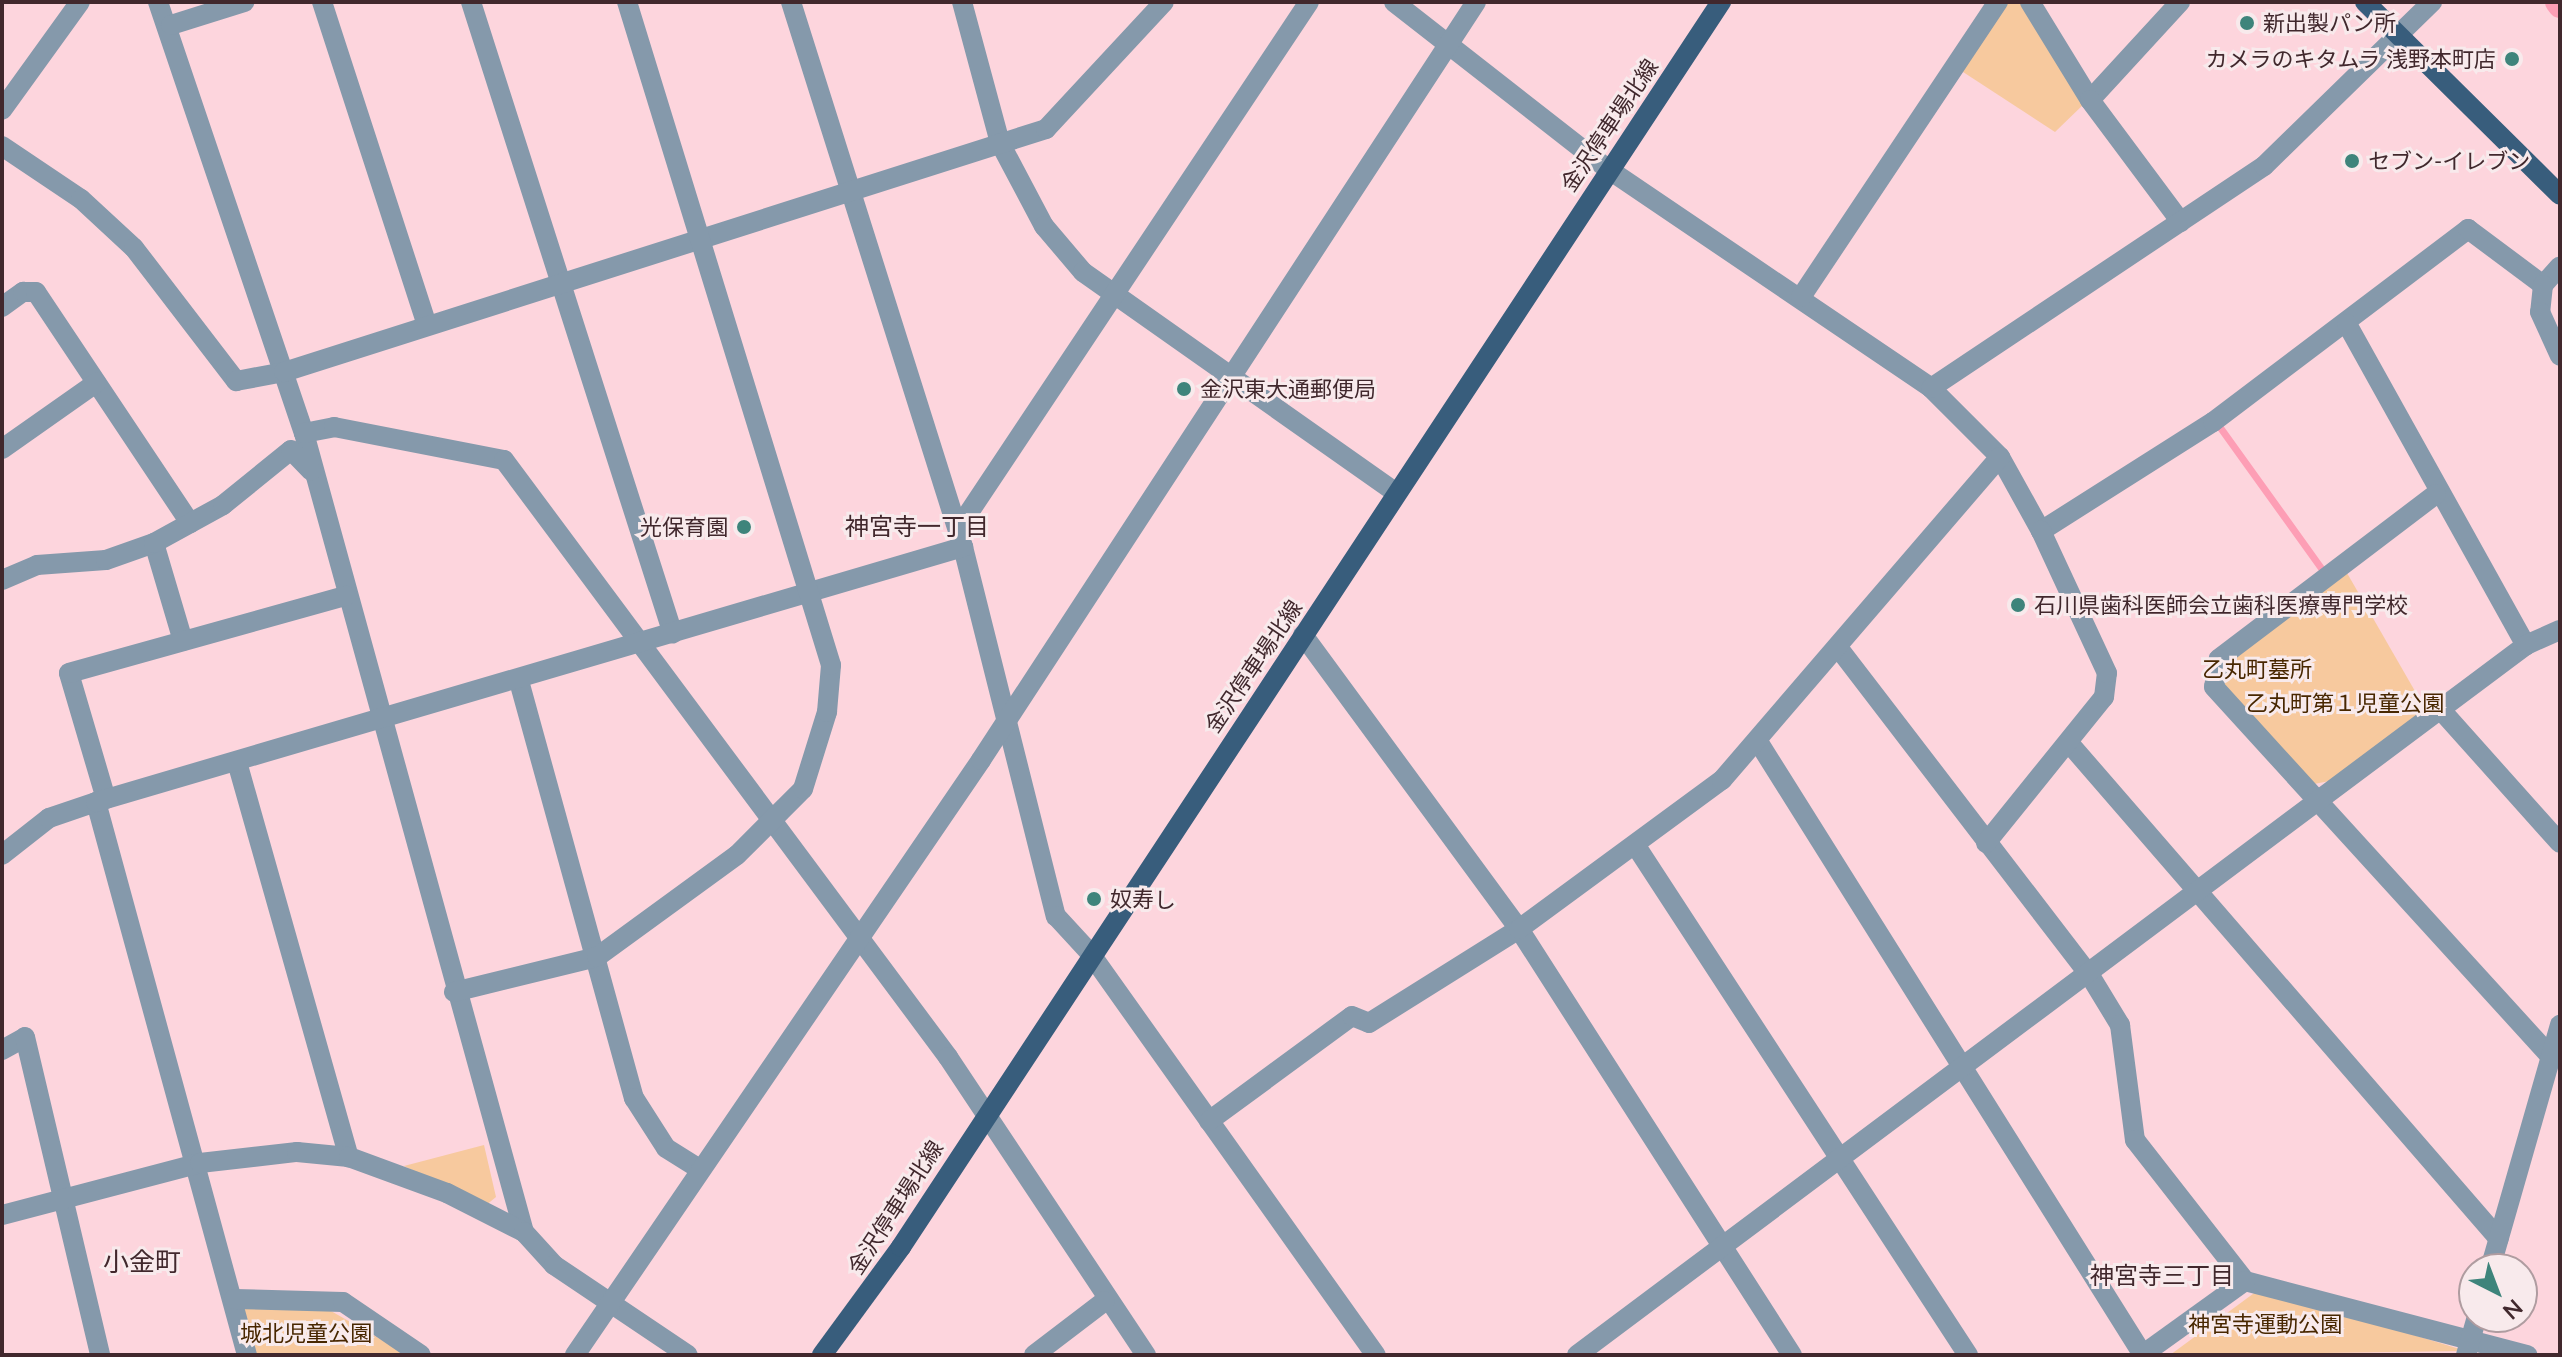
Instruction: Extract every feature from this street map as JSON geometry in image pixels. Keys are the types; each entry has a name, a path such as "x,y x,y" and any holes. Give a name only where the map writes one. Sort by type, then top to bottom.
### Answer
{"main road":[{"name":"金沢停車場北線","path":"822,1355 1721,2"},
{"path":"2365,2 2560,195"}],"street":[{"path":"2,110 80,2"},
{"path":"158,2 171,25 304,433 311,471 380,724 524,1232"},
{"path":"171,25 244,2"},
{"path":"322,2 426,322"},
{"path":"471,2 673,634"},
{"path":"454,992 597,957 776,821 803,789 827,712 831,665 627,2"},
{"path":"791,2 960,538 1010,715 1056,916 1090,953 1376,1355"},
{"path":"962,2 1000,143 1044,226 1083,272 1395,492"},
{"path":"2,146 81,199 134,248 236,381 284,372 426,322 853,193 1046,129 1164,2"},
{"path":"2,855 49,818 237,762 380,724 807,594 960,538 1114,294 1309,2"},
{"path":"1394,2 1450,50 1608,169 1931,388 2000,457 2041,531 2107,673 2104,697 1986,843"},
{"path":"575,1355 1010,715 1450,50 1476,2"},
{"path":"1801,297 1998,2"},
{"path":"2030,2 2090,100 2181,222"},
{"path":"2090,100 2180,2"},
{"path":"1931,388 2264,166 2432,2"},
{"path":"2041,531 2213,422 2347,324 2468,229 2543,285"},
{"path":"2560,266 2543,285 2540,312 2560,356"},
{"path":"2,307 23,292 36,292 190,523"},
{"path":"2347,324 2436,494 2526,645"},
{"path":"2,449 96,383"},
{"path":"304,433 334,427 504,460 776,821 857,938 985,1111 1105,1301 1146,1355"},
{"path":"2,580 37,565 106,560 154,543 190,523 291,450 311,471"},
{"path":"1209,1121 1352,1016 1369,1023 1519,929 1636,846 1759,743 2000,457"},
{"path":"2436,494 2219,659 2214,687 2322,800 2551,1057"},
{"path":"154,543 183,641"},
{"path":"247,1355 200,1163 69,673 345,596"},
{"path":"1581,1353 1721,1245 2089,974 2526,645 2560,630"},
{"path":"1303,635 1519,929 1792,1355"},
{"path":"1840,650 2089,974 2120,1025 2135,1140 2245,1281 2468,1348 2527,1355"},
{"path":"519,681 643,1118 666,1148 700,1169"},
{"path":"2441,710 2560,843"},
{"path":"1759,743 1967,1064 2143,1355 2245,1281"},
{"path":"2069,743 2499,1239"},
{"path":"237,762 349,1157"},
{"path":"1636,846 1968,1355"},
{"path":"2495,1253 2560,1025"},
{"path":"2,1050 25,1037 100,1355"},
{"path":"2,1215 200,1163 297,1152 349,1157 447,1193 524,1232 554,1265 688,1355"},
{"path":"234,1299 343,1302 421,1355"},
{"path":"1034,1355 1105,1301"}],"green space":[{"path":"2006,2 2023,2 2085,103 2055,132 1960,70"},
{"name":"乙丸町第１児童公園","path":"2347,573 2427,712 2340,779 2314,784 2223,684 2226,662"},
{"path":"484,1145 496,1197 485,1206 404,1166"},
{"name":"神宮寺運動公園","path":"2261,1288 2466,1351 2170,1355"},
{"name":"城北児童公園","path":"243,1307 331,1311 408,1355 256,1355"}],"waterway":[{"path":"2557,2 2560,6"},
{"path":"2219,426 2324,572"}],"place":[{"name":"新出製パン所","path":"2247,23"},
{"name":"カメラのキタムラ 浅野本町店","path":"2512,59"},
{"name":"セブン-イレブン","path":"2352,161"},
{"name":"金沢東大通郵便局","path":"1184,389"},
{"name":"光保育園","path":"744,527"},
{"name":"石川県歯科医師会立歯科医療専門学校","path":"2018,605"},
{"name":"奴寿し","path":"1094,899"}],"district":[{"name":"神宮寺一丁目","path":"917,526"},
{"name":"小金町","path":"142,1262"},
{"name":"神宮寺三丁目","path":"2162,1275"}],"park label":[{"name":"乙丸町墓所","path":"2257,669"}]}
